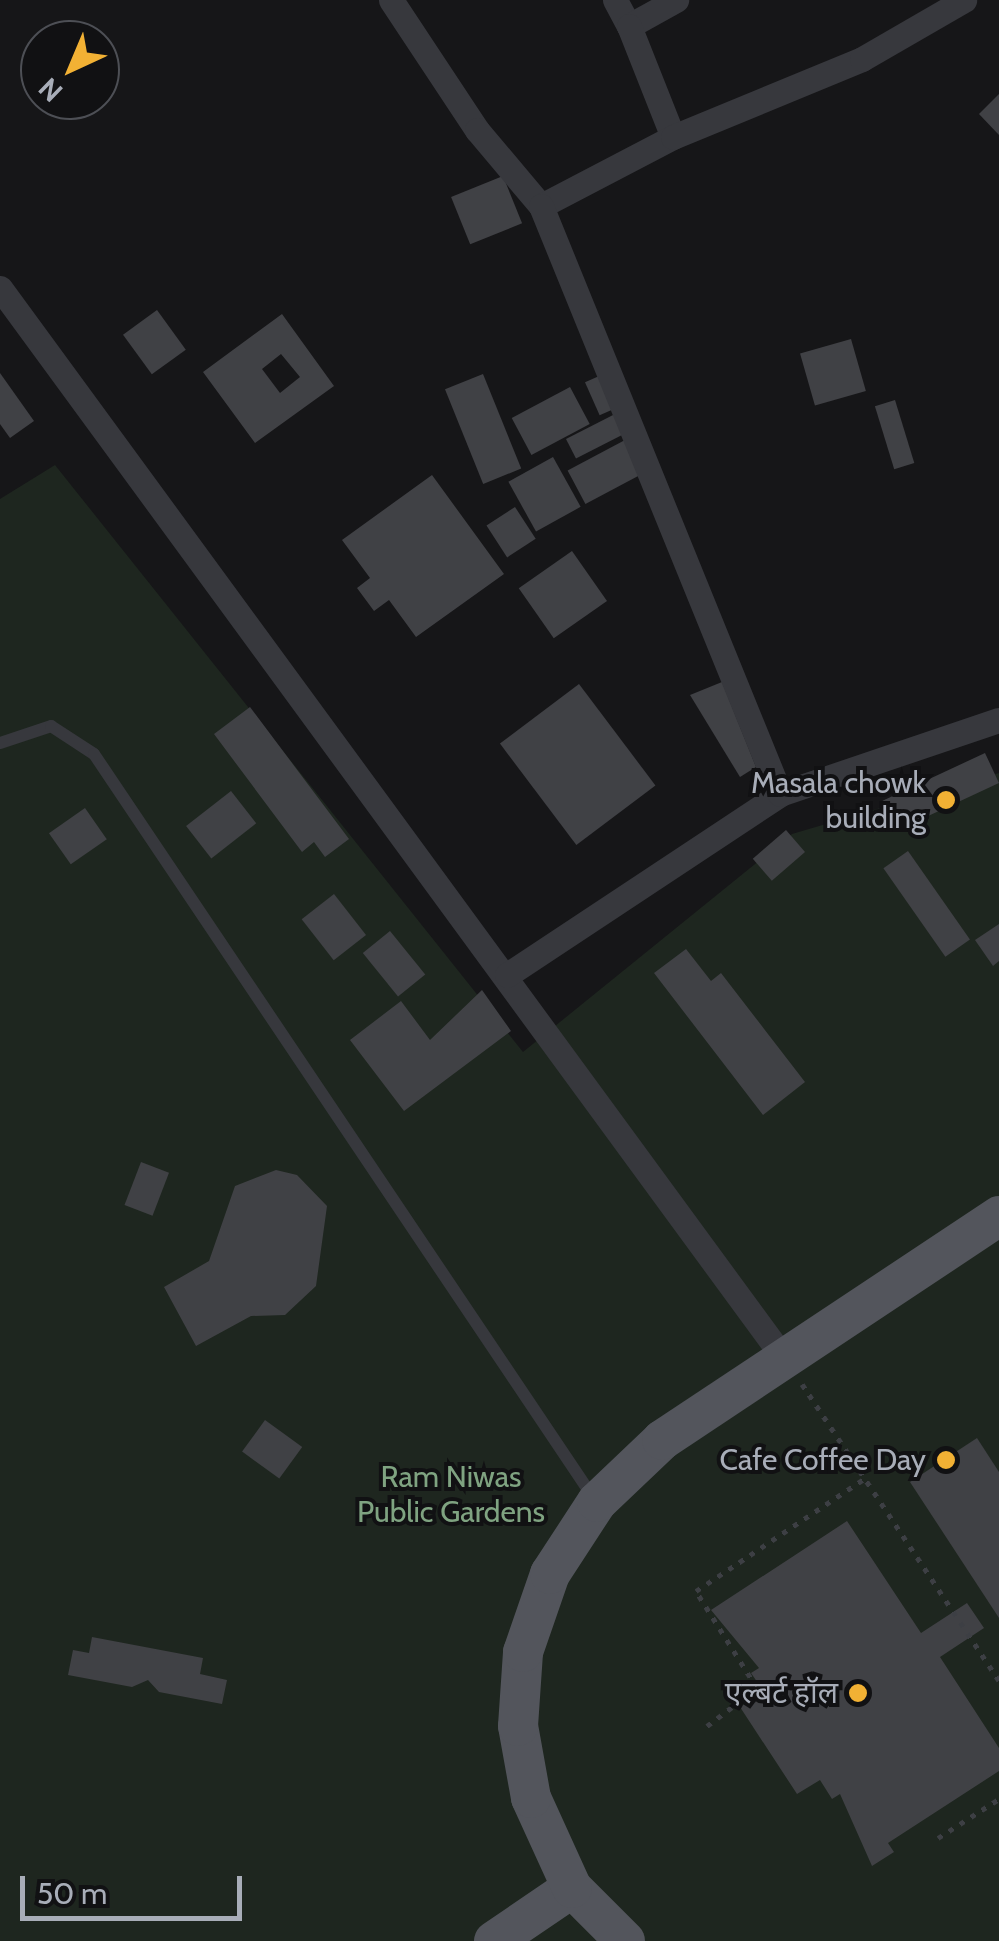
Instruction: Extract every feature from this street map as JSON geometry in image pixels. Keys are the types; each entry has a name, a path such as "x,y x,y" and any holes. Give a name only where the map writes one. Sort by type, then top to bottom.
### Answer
{"main road":[{"path":"625,1941 572,1888 532,1798 518,1726 522,1671 550,1574 597,1502 662,1440 999,1216"},
{"path":"494,1941 572,1888"}],"street":[{"path":"615,0 673,137"},
{"path":"629,26 676,0"},
{"path":"541,206 673,137 862,59 964,0"},
{"path":"404,4 466,115 541,206 780,794"},
{"path":"0,288 783,1357"},
{"path":"506,975 780,794 999,720"}],"lane":[{"path":"0,743 51,726 94,754 597,1502"}],"path":[{"path":"783,1357 999,1680"},
{"path":"706,1726 758,1688 696,1591 864,1479"},
{"path":"938,1838 999,1799"}],"green space":[{"name":"Ram Niwas Public Gardens","path":"55,465 523,1052 792,834 999,773 999,1941 0,1941 0,499"}],"building":[{"path":"999,94 999,135 979,114"},
{"path":"503,176 522,223 470,244 451,197"},
{"path":"157,310 186,350 152,374 123,335"},
{"path":"282,314 334,386 255,443 203,372","holes":["281,354 300,377 280,393 262,369"]},
{"path":"851,339 866,391 815,406 800,354"},
{"path":"0,373 34,421 10,438 0,424"},
{"path":"606,373 621,406 600,415 585,382"},
{"path":"483,374 521,469 483,484 445,389"},
{"path":"570,387 590,424 531,455 512,418"},
{"path":"895,400 914,463 894,469 875,406"},
{"path":"615,414 625,434 576,459 566,439"},
{"path":"625,440 643,474 585,504 568,471"},
{"path":"553,457 581,507 536,532 508,482"},
{"path":"432,475 504,574 416,637 389,600 374,611 357,588 370,578 342,540"},
{"path":"515,507 536,539 507,557 486,526"},
{"path":"572,551 607,601 554,638 519,588"},
{"path":"722,682 756,767 740,777 690,695"},
{"path":"579,684 655,785 576,845 500,744"},
{"path":"250,707 349,839 325,857 314,842 302,852 214,734"},
{"name":"Masala chowk building","path":"985,753 999,783 897,831 883,801"},
{"path":"231,791 256,823 211,858 186,826"},
{"path":"85,808 107,839 71,864 49,833"},
{"path":"786,830 805,852 772,881 753,859"},
{"path":"908,851 970,939 945,957 883,868"},
{"path":"334,894 366,935 334,960 302,919"},
{"path":"999,924 999,961 993,966 975,940"},
{"path":"390,931 425,975 398,997 363,953"},
{"path":"686,949 711,981 721,973 805,1082 763,1115 654,973"},
{"path":"482,990 511,1031 404,1111 350,1040 401,1001 430,1040"},
{"path":"141,1162 169,1173 153,1216 125,1205"},
{"path":"276,1170 297,1175 327,1206 316,1286 285,1315 251,1316 196,1346 164,1287 209,1261 235,1186"},
{"path":"265,1420 302,1447 279,1479 242,1452"},
{"path":"977,1438 999,1472 999,1618 910,1482"},
{"path":"847,1521 921,1633 967,1603 984,1628 940,1657 999,1748 999,1771 888,1843 894,1852 872,1866 840,1794 832,1799 820,1780 797,1794 740,1707 764,1692 751,1673 759,1668 711,1610"},
{"path":"92,1637 203,1658 200,1674 227,1680 222,1704 159,1692 148,1680 132,1687 68,1675 73,1650 89,1653"}],"place":[{"name":"Masala chowk building","path":"946,800"},
{"name":"Cafe Coffee Day","path":"946,1460"},
{"name":"एल्बर्ट हॉल","path":"858,1693"}]}
